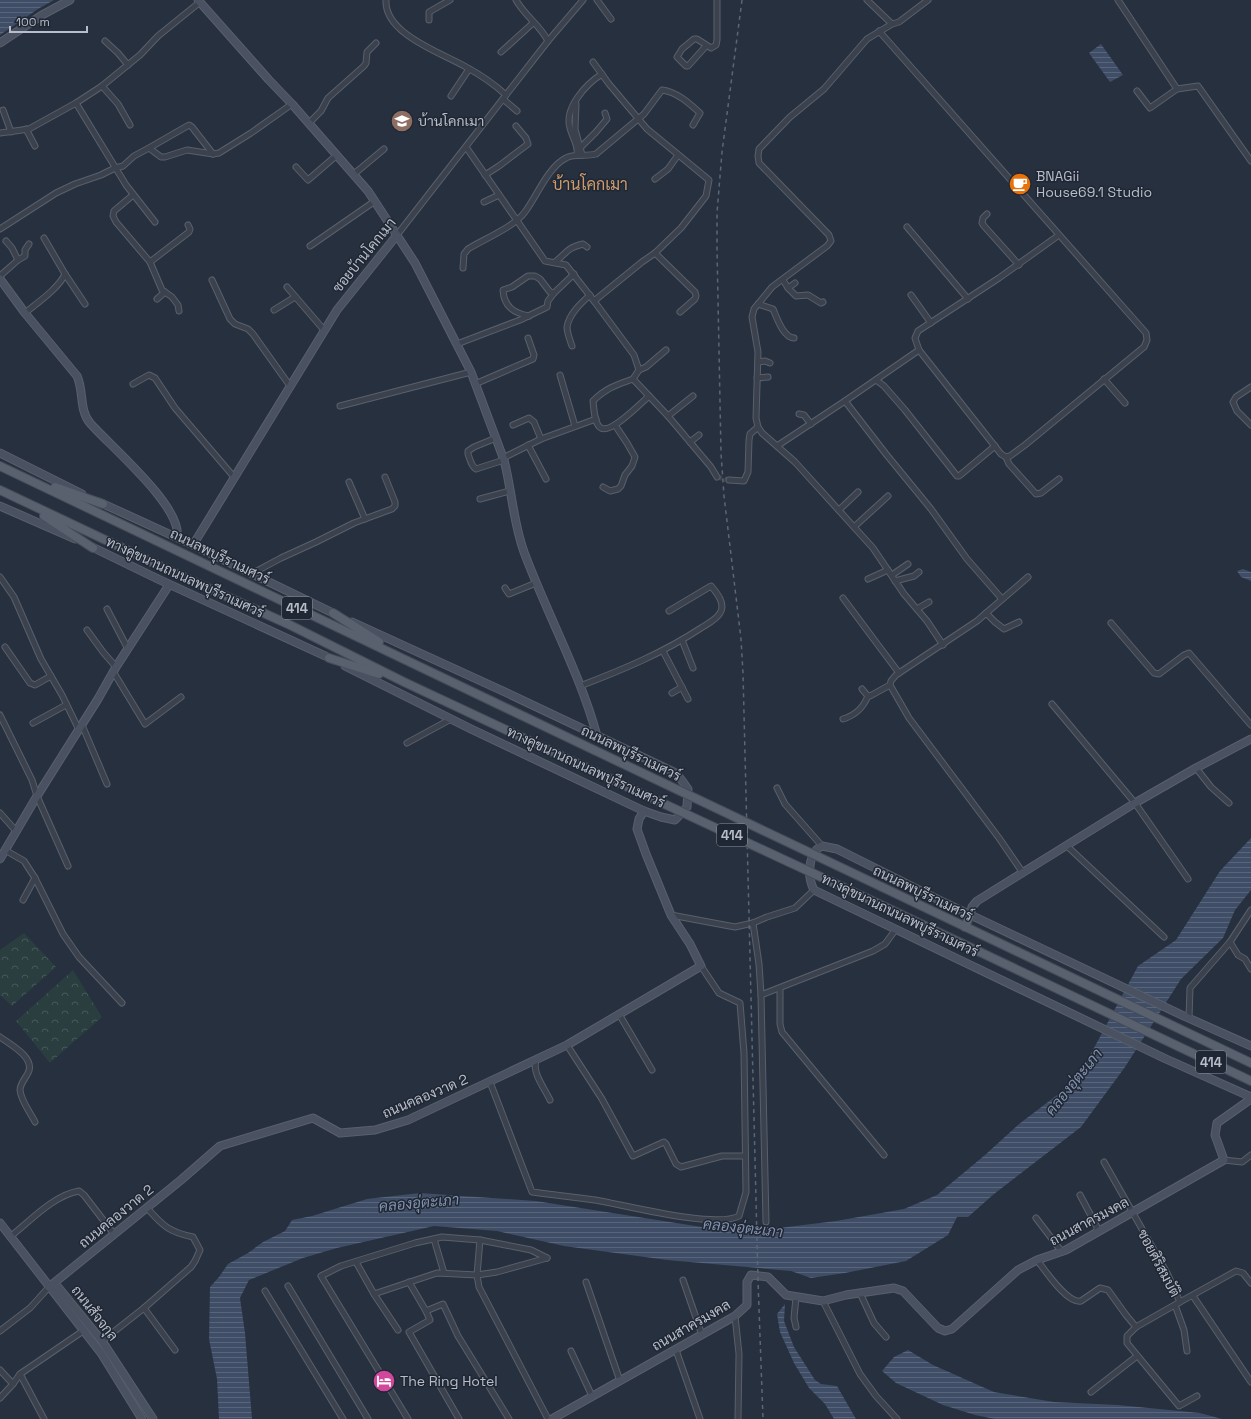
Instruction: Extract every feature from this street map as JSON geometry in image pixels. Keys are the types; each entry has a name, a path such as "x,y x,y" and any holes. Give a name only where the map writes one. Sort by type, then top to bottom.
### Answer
{"main road":[{"name":"ถนนลพบุรีราเมศวร์","path":"0,466 1251,1063"},
{"path":"11,471 103,504"},
{"name":"ถนนลพบุรีราเมศวร์","path":"0,490 290,625 404,682 879,904 1251,1081"},
{"path":"17,499 94,548"},
{"path":"333,613 411,662"},
{"path":"329,658 404,682"},
{"path":"965,927 970,915"}],"street":[{"path":"0,43 42,15 70,0"},
{"path":"386,0 386,7 391,19 402,31 422,45 491,82 517,111"},
{"path":"516,0 521,10 543,31 548,41"},
{"name":"ซอยบ้านโคกเมา","path":"193,544 337,310 548,41 583,0"},
{"path":"597,0 611,19"},
{"path":"706,46 688,66 677,58 682,49 694,39 706,46 711,48 713,47 717,40 717,0"},
{"path":"867,0 892,24"},
{"path":"928,0 899,22 892,24 867,39 828,85 790,116 759,149 759,163 829,236 831,241 827,246 772,287 754,309 752,317 758,352 756,418 758,427 796,462 873,548 895,581 927,621 943,645"},
{"path":"1118,0 1177,89"},
{"path":"0,133 26,129 76,103 102,86 128,65 158,36 199,1 354,174 375,201 415,263 471,372 503,459 515,521 524,550 536,583 580,686 597,736"},
{"path":"429,20 429,12 448,1"},
{"path":"501,52 533,23"},
{"path":"879,31 1146,333 1147,340 1144,347 1104,378 1024,445 1010,456 1006,457"},
{"path":"105,41 128,65"},
{"path":"309,123 321,111 328,98 364,66 366,63 366,52 376,43"},
{"path":"593,62 647,129 709,180 706,196 681,228 655,253 594,301"},
{"path":"451,96 469,69"},
{"path":"580,155 570,129 568,117 576,101 589,83 602,74"},
{"path":"102,86 118,104 130,125"},
{"path":"1137,91 1150,108 1177,89 1198,86 1251,161"},
{"path":"463,268 464,254 468,249 516,221 525,212 540,187 559,162 567,157 596,154 644,114 662,90 670,91 680,97 700,113 693,125"},
{"path":"576,101 576,129 581,147 580,155"},
{"path":"76,103 133,195 156,222"},
{"path":"149,148 162,157 187,150 213,154 232,146 292,104"},
{"path":"2,110 10,132"},
{"path":"581,147 607,118 605,113"},
{"path":"0,229 56,193 75,184 123,166 134,156 189,125 213,154"},
{"path":"485,175 528,144 526,138 516,126"},
{"path":"26,129 35,146"},
{"path":"466,147 545,261 566,265 574,274 634,355 639,370"},
{"path":"354,174 384,149"},
{"path":"655,179 668,169 678,154"},
{"path":"296,167 308,180 337,155"},
{"path":"133,195 114,211 113,216 116,222 150,262 162,290 172,297 178,305 179,311"},
{"path":"484,202 499,195"},
{"path":"310,246 375,201"},
{"path":"987,214 983,218 982,223 1019,265"},
{"path":"150,262 189,232 190,229 188,225"},
{"path":"907,227 968,299"},
{"path":"1059,235 1019,265 918,332 915,338 919,350 1001,454 1006,457 1009,464 1036,494 1059,479"},
{"path":"44,238 85,304"},
{"path":"6,241 12,248 18,260"},
{"path":"0,276 18,260 25,256 25,250 29,244"},
{"path":"555,262 561,258 566,251 574,246 583,244 587,247"},
{"path":"655,253 695,292 695,299 680,312"},
{"path":"25,313 58,284 65,274"},
{"path":"457,344 529,316 547,307 548,301 554,293 574,274"},
{"path":"529,316 517,313 510,308 502,290 512,287 528,276 535,276 540,279 550,292 554,293"},
{"path":"0,279 25,313 77,376 81,384 83,408 89,421 143,476 156,492 173,520 178,531 177,537"},
{"path":"212,280 230,319 235,324 248,329 253,334 290,386"},
{"path":"783,280 796,296 808,295 821,303 823,302"},
{"path":"788,288 795,283"},
{"path":"287,287 324,330"},
{"path":"157,299 165,292"},
{"path":"572,346 567,327 569,320 580,305 590,295"},
{"path":"911,295 932,323"},
{"path":"274,310 295,297"},
{"path":"758,304 773,309 777,319 788,336 794,338"},
{"path":"475,384 533,359 534,355 528,338"},
{"path":"649,396 615,425 606,429 601,428 597,424 593,401 602,392 617,384 633,379 639,370 646,367 666,350"},
{"path":"777,446 919,350"},
{"path":"758,362 765,360 770,363"},
{"path":"340,406 471,372"},
{"path":"133,384 149,375 155,378 175,408 234,477"},
{"path":"560,375 575,426"},
{"path":"757,378 768,377"},
{"path":"1104,378 1125,403"},
{"path":"633,379 668,416 711,467 717,477"},
{"path":"876,380 884,386 898,402 957,476 959,476 995,446"},
{"path":"1251,387 1236,397 1233,402 1238,411 1251,425"},
{"path":"668,416 693,396"},
{"path":"845,401 931,509 967,558 1002,599"},
{"path":"799,414 804,415 810,424"},
{"path":"513,424 529,418 534,422 541,439"},
{"path":"496,438 470,449 468,454 474,467 476,468 503,459 541,439 596,419"},
{"path":"603,487 610,491 618,489 621,486 625,475 632,466 635,457 615,425"},
{"path":"729,480 744,481 748,472 750,434 758,427"},
{"path":"690,442 699,435"},
{"path":"528,445 546,479"},
{"name":"ทางคู่ขนานถนนลพบุรีราเมศวร์","path":"0,453 103,504 193,544 333,613 676,773 688,789 687,807 675,820 661,817 644,810 451,719 329,658 94,548 0,506"},
{"path":"253,573 281,558 365,519 389,511 395,506 395,502 385,477"},
{"path":"349,482 365,519"},
{"path":"480,499 510,491"},
{"path":"839,510 858,492"},
{"path":"854,527 888,496"},
{"path":"892,575 908,564"},
{"path":"868,579 888,570"},
{"path":"895,581 914,576 919,572"},
{"path":"0,577 14,597 41,659 66,705 81,728 107,784"},
{"path":"868,696 873,695 890,685 891,681 899,673 943,645 986,613 1028,577"},
{"path":"506,588 509,594 536,583"},
{"path":"0,859 37,796 81,728 115,670 169,584"},
{"path":"580,686 623,670 682,640 720,614 720,599 711,586 670,610"},
{"path":"843,598 899,673"},
{"path":"917,610 929,602"},
{"path":"107,609 128,649"},
{"path":"986,613 1004,629 1019,622"},
{"path":"1111,623 1154,673 1159,674 1184,655 1189,653 1251,725"},
{"path":"87,630 110,661 144,724 181,697"},
{"path":"682,640 693,668"},
{"path":"5,647 30,683 35,684 51,676"},
{"path":"663,651 688,699"},
{"path":"890,685 909,718 999,838 1022,873"},
{"path":"672,693 682,687"},
{"path":"862,689 868,696"},
{"path":"843,719 856,713 865,705 868,696"},
{"path":"1052,704 1135,803 1188,879"},
{"path":"33,723 66,705"},
{"path":"0,715 32,780 37,796 68,866"},
{"path":"407,744 451,719"},
{"path":"970,915 972,907 977,901 1135,803 1251,739"},
{"path":"1196,768 1211,787 1229,803"},
{"path":"777,788 785,804 822,846"},
{"path":"490,1082 532,1192 594,1200 692,1219 733,1219 739,1216 746,1192 744,1053 740,1003 719,993 671,915 648,861 638,829 639,819 644,810"},
{"path":"0,812 16,831"},
{"name":"ทางคู่ขนานถนนลพบุรีราเมศวร์","path":"822,846 815,851 810,866 811,884 814,890 1096,1026 1251,1098"},
{"name":"414","path":"822,846 837,849 970,915 1188,1018 1251,1046"},
{"path":"1067,846 1164,937"},
{"path":"6,850 24,861 35,878 63,934 79,957 122,1003"},
{"path":"22,900 35,878"},
{"path":"671,915 735,927 754,923 794,908 814,890"},
{"path":"1188,1018 1190,988 1230,942 1251,910"},
{"path":"754,923 761,995 766,1222"},
{"path":"761,995 886,944 896,929"},
{"path":"1230,942 1238,955 1245,959 1251,969"},
{"name":"ถนนคลองวาด 2","path":"48,1287 147,1208 220,1146 313,1118 340,1133 375,1130 408,1120 568,1045 701,966"},
{"path":"780,988 780,1024 782,1032 884,1155"},
{"path":"618,1014 652,1070"},
{"path":"0,1037 24,1055 28,1061 29,1071 20,1088 21,1096 35,1122"},
{"path":"568,1045 602,1099 633,1156 664,1142 676,1164 681,1167 722,1156 745,1156"},
{"path":"536,1061 535,1069 550,1100"},
{"path":"1251,1098 1217,1123 1214,1135 1224,1160 1242,1162 1251,1155"},
{"name":"ถนนสาครมงคล","path":"552,1419 735,1316 747,1305 747,1282 751,1275 768,1277 786,1296 823,1301 860,1293 894,1288 903,1291 938,1328 949,1331 952,1330 1018,1270 1037,1260 1062,1252 1224,1160"},
{"name":"ซอยศิริสมบัติ","path":"1104,1162 1167,1273 1178,1303 1236,1271 1243,1273 1251,1283"},
{"path":"11,1236 52,1203 70,1192 79,1191 84,1195 114,1234"},
{"path":"1080,1195 1097,1227 1095,1234"},
{"path":"102,1341 144,1308 190,1267 195,1261 200,1250 193,1238 179,1234 161,1224 147,1208"},
{"path":"1036,1218 1062,1252"},
{"path":"0,1223 48,1287 30,1308 0,1331"},
{"path":"374,1294 437,1273 477,1275 497,1272 547,1258 531,1250 480,1240 442,1237 415,1243 341,1266 320,1276 408,1419"},
{"path":"434,1239 444,1274"},
{"path":"480,1240 477,1275 479,1287 548,1419"},
{"path":"1037,1260 1072,1300 1077,1302 1081,1301 1100,1288 1108,1290 1136,1327"},
{"path":"356,1262 374,1294 398,1330"},
{"path":"682,1280 702,1335"},
{"path":"409,1282 430,1320 409,1332 459,1419"},
{"path":"586,1282 620,1381"},
{"path":"288,1286 368,1419"},
{"name":"ถนนสัจจกุล","path":"48,1287 101,1353 142,1419"},
{"name":"ถนนสัจจกุล","path":"48,1287 58,1287 102,1341 153,1419"},
{"path":"265,1291 344,1419"},
{"path":"860,1293 874,1323 886,1337"},
{"path":"1193,1296 1251,1382"},
{"path":"796,1298 794,1318 796,1327"},
{"path":"823,1301 860,1374 876,1396 897,1419"},
{"path":"1187,1351 1178,1303 1136,1327 1126,1336 1127,1343 1179,1406 1197,1396"},
{"path":"426,1311 442,1304 458,1336 509,1419"},
{"path":"144,1308 176,1350"},
{"path":"735,1316 739,1354 738,1419"},
{"path":"0,1398 20,1374 83,1331"},
{"path":"676,1350 700,1419"},
{"path":"572,1351 592,1396"},
{"path":"1091,1392 1137,1356"},
{"path":"0,1370 13,1384"},
{"path":"1144,1375 1149,1371"},
{"path":"20,1374 44,1419"}],"green space":[{"path":"24,933 56,967 12,1006 0,995 0,950"},
{"path":"73,970 102,1017 50,1063 16,1021"}],"water":[{"path":"0,0 54,0 0,35"},
{"path":"1101,44 1123,75 1110,82 1089,53"},
{"path":"1243,569 1251,572 1251,581 1241,577 1237,571"},
{"name":"คลองอุ่ตะเภา","path":"1251,838 1251,890 1235,910 1223,938 1181,979 1125,1067 1081,1127 994,1194 968,1217 957,1217 948,1235 906,1261 811,1278 791,1271 667,1260 564,1246 497,1231 434,1226 337,1248 303,1258 249,1280 240,1298 245,1333 252,1419 219,1419 217,1379 209,1339 210,1287 228,1264 248,1253 263,1242 285,1231 292,1220 312,1216 367,1199 420,1193 536,1201 702,1227 713,1222 779,1228 836,1221 904,1209 937,1195 1019,1124 1069,1086 1087,1061 1138,966 1176,940 1220,871"},
{"path":"785,1304 784,1321 794,1347 815,1380 821,1384 837,1386 856,1419 834,1419 825,1404 809,1388 794,1363 780,1332 777,1314"},
{"path":"908,1350 933,1365 994,1392 1054,1402 1118,1405 1200,1413 1222,1419 995,1419 975,1415 943,1405 896,1383 882,1371 894,1357"}],"tunnel":[{"path":"717,477 729,480"}],"railway":[{"path":"742,0 722,152 717,213 717,249 721,453 724,496 741,639 743,673 758,1281 763,1419"}],"place":[{"name":"บ้านโคกเมา","path":"402,121"},
{"name":"BNAGii House69.1 Studio","path":"1020,184"},
{"name":"The Ring Hotel","path":"384,1381"}],"district":[{"name":"บ้านโคกเมา","path":"590,184"}]}
